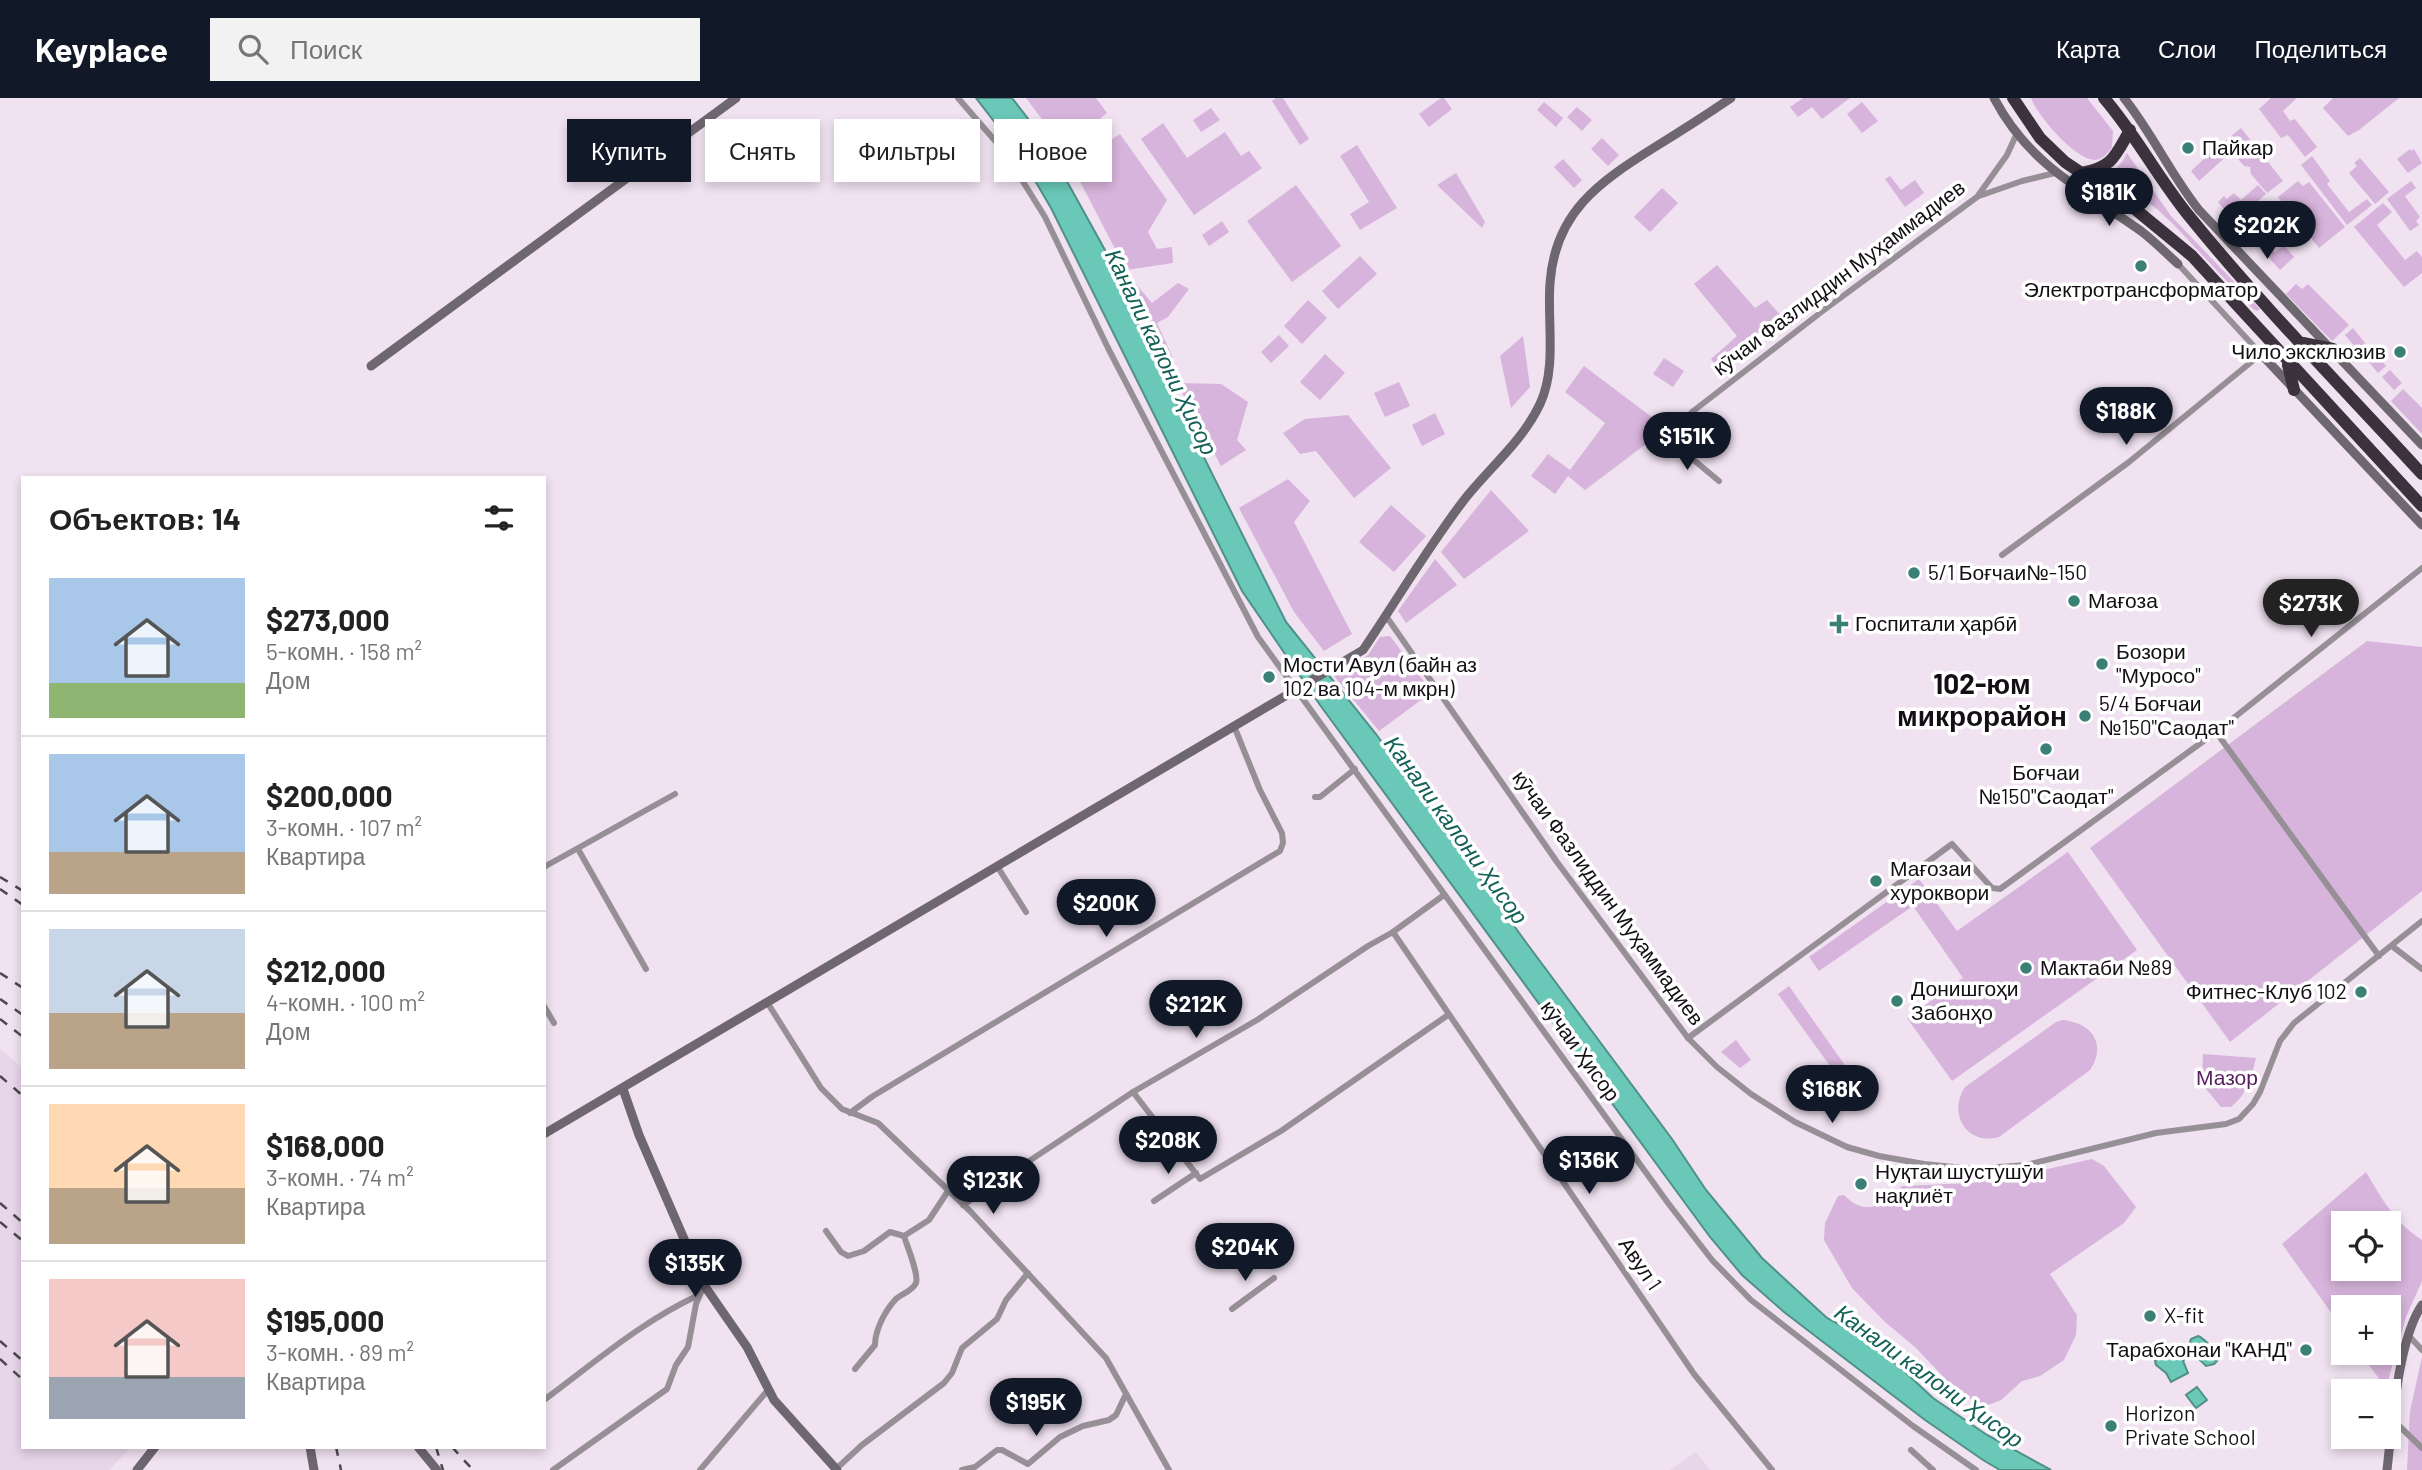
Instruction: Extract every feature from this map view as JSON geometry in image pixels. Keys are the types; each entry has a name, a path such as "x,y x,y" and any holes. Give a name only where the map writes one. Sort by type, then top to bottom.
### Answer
{"highway":[{"path":"2104,98 2130,130 2187,214 2422,474"},
{"path":"2017,101 2040,138 2065,162 2136,209 2192,256 2422,506"},
{"path":"2082,173 2101,169 2110,163 2130,130"},
{"path":"2302,343 2333,349"},
{"path":"2287,361 2294,390"}],"street":[{"path":"371,366 736,98"},
{"name":"кӯчаи Ҳисор","path":"958,98 1004,151 1045,217 1108,348 1258,637 1712,1260 1751,1300 1913,1426 1976,1470"},
{"path":"546,1133 1363,650 1440,533 1478,483 1526,430 1542,401 1549,371 1550,283 1554,249 1568,220 1606,178 1731,98"},
{"path":"1994,98 2017,132 2055,173 2143,232 2178,264 2422,525"},
{"path":"2124,98 2139,116 2172,174 2199,210 2422,445"},
{"name":"кӯчаи Фазлиддин Муҳаммадиев","path":"1719,481 1672,442 1692,412 1977,197 2007,155 2017,132"},
{"path":"1977,197 2055,173"},
{"path":"2002,555 2129,462 2261,354"},
{"path":"1688,1038 1952,844 1992,888 2000,889 2216,732 2422,568"},
{"name":"кӯчаи Фазлиддин Муҳаммадиев","path":"1386,616 1557,862 1688,1038 1717,1067 1751,1094 1795,1122 1847,1147 1924,1164 1973,1169 2026,1165 2157,1133 2218,1126 2238,1119 2260,1092 2280,1041 2294,1023 2422,921"},
{"path":"850,1113 998,1018 1280,851 1282,833 1260,790 1234,726"},
{"path":"2216,732 2379,956"},
{"path":"1315,797 1320,797 1354,769"},
{"path":"546,866 676,794"},
{"path":"578,849 646,969"},
{"path":"997,866 1026,912"},
{"path":"964,1205 1133,1092 1257,1020 1393,932 1444,895"},
{"name":"Авул 1","path":"1393,932 1694,1374 1772,1470"},
{"path":"2392,946 2422,969"},
{"path":"767,1002 821,1088 850,1113 878,1123 964,1205 1106,1358 1169,1470"},
{"path":"546,1009 554,1023"},
{"path":"1133,1092 1200,1179 1281,1131 1448,1015"},
{"path":"623,1089 639,1135 704,1285 747,1347 774,1400 836,1469 944,1383 956,1366 962,1348 997,1319 1006,1300 1028,1273"},
{"path":"1154,1201 1196,1173"},
{"path":"826,1231 841,1252 848,1256 863,1251 890,1232 904,1236 929,1220 948,1191"},
{"path":"855,1369 875,1345 875,1334 895,1300 916,1283 904,1236"},
{"path":"1232,1309 1274,1278"},
{"path":"553,1470 667,1389 676,1365 688,1347 704,1285"},
{"path":"546,1399 626,1339 674,1307 699,1296"},
{"path":"2401,1379 2409,1336 2422,1305"},
{"path":"2409,1336 2422,1350"},
{"path":"699,1470 768,1390"},
{"path":"962,1470 975,1467 997,1450 1028,1464 1060,1437 1116,1415 1126,1394"},
{"path":"2401,1428 2422,1448"},
{"path":"137,1470 154,1449"},
{"path":"310,1449 314,1470"},
{"path":"420,1449 437,1470"},
{"path":"2387,1470 2390,1449"},
{"path":"1911,1450 1933,1470"}],"shaded area":[{"path":"976,98 1012,98 1028,119 994,119 994,121"},
{"path":"1036,182 1067,182 1105,250 1152,353 1286,622 1376,734 1672,1139 1706,1190 1762,1258 1827,1318 1857,1334 1933,1398 1987,1435 2051,1470 2000,1470 1983,1460 1925,1420 1784,1312 1742,1275 1710,1237 1320,705 1242,591"},
{"path":"0,1049 21,1066 21,1449 129,1449 109,1470 0,1470"},
{"path":"2198,1336 2218,1351 2219,1359 2206,1366 2199,1359 2203,1349 2193,1349 2183,1361 2188,1373 2171,1382 2155,1361 2168,1350 2184,1350 2191,1339"},
{"path":"2197,1387 2207,1400 2196,1408 2186,1395"},
{"path":"1696,1452 1710,1470 1670,1470"}],"green space":[{"path":"1026,98 1096,98 1107,113 1099,119 1042,119"},
{"path":"1283,98 1309,139 1300,145 1272,101"},
{"path":"1444,98 1452,109 1429,127 1419,114"},
{"path":"1803,98 1850,98 1822,119 1812,107 1798,117 1790,107"},
{"path":"2031,98 2087,98 2113,131 2112,147 2103,157 2095,160 2077,153 2049,125"},
{"path":"2271,98 2297,98 2283,111 2290,121 2295,119 2317,147 2305,157 2288,135 2281,138 2259,109"},
{"path":"2333,98 2399,98 2348,136 2323,108"},
{"path":"1544,102 1563,118 1556,127 1537,110"},
{"path":"1862,102 1878,121 1862,133 1847,114"},
{"path":"1577,107 1592,120 1582,131 1567,117"},
{"path":"1211,108 1220,120 1201,132 1193,120"},
{"path":"1163,123 1187,158 1225,132 1241,156 1249,151 1262,168 1194,215 1141,139"},
{"path":"2241,128 2283,181 2267,193 2251,174 2250,167 2244,166 2224,142"},
{"path":"1120,134 1167,200 1148,232 1157,249 1172,247 1173,263 1126,270 1080,182 1112,182 1112,139"},
{"path":"1602,138 1619,155 1608,166 1591,149"},
{"path":"2222,142 2234,155 2230,153 2199,181 2191,171"},
{"path":"1357,145 1397,208 1360,230 1350,214 1369,202 1340,156"},
{"path":"2414,149 2422,163 2408,173 2397,159"},
{"path":"2127,153 2171,216 2260,309 2253,309 2157,209 2110,175"},
{"path":"2312,156 2330,181 2327,184 2349,212 2367,199 2372,205 2347,225 2301,165"},
{"path":"2360,158 2389,192 2375,204 2349,173 2357,166 2354,163"},
{"path":"1563,159 1582,180 1574,188 1554,167"},
{"path":"1456,173 1485,222 1482,228 1437,185"},
{"path":"1890,176 1901,190 1915,180 1924,193 1905,207 1885,179"},
{"path":"2298,181 2303,186 2309,182 2345,227 2319,248 2278,197"},
{"path":"2411,181 2416,188 2405,196 2420,217 2416,221 2419,225 2410,231 2387,199"},
{"path":"1296,185 1341,246 1292,282 1247,221"},
{"path":"2258,185 2266,194 2234,222 2218,202 2224,196 2227,199 2234,193 2241,200"},
{"path":"1662,188 1678,203 1650,232 1634,217"},
{"path":"2383,203 2392,212 2377,225 2405,260 2417,251 2422,257 2422,273 2404,287 2354,227"},
{"path":"1222,221 1229,232 1209,246 1202,235"},
{"path":"2267,243 2275,252 2284,245 2294,257 2280,270 2261,249"},
{"path":"1360,256 1377,274 1338,309 1322,291"},
{"path":"1717,265 1755,308 1767,300 1781,316 1718,368 1711,359 1737,336 1694,284"},
{"path":"1135,283 1152,303 1178,283 1189,289 1168,317 1157,323 1173,358 1167,360 1132,288"},
{"path":"2296,284 2302,289 2308,284 2349,325 2332,341 2286,294"},
{"path":"1308,300 1327,318 1302,344 1284,326"},
{"path":"2353,328 2365,343 2357,349 2345,335"},
{"path":"1279,335 1289,346 1271,363 1261,352"},
{"path":"1523,336 1530,387 1511,408 1500,356"},
{"path":"2370,347 2386,366 2378,373 2362,354"},
{"path":"1325,354 1345,373 1320,400 1300,382"},
{"path":"1664,358 1684,371 1673,387 1653,374"},
{"path":"1584,366 1657,421 1658,435 1585,490 1568,476 1555,494 1531,476 1548,454 1570,470 1605,423 1565,392"},
{"path":"2390,370 2402,383 2394,390 2382,377"},
{"path":"1399,382 1410,406 1385,417 1374,393"},
{"path":"1177,383 1221,384 1248,402 1237,440 1246,450 1221,466"},
{"path":"2403,389 2422,408 2422,434 2391,401"},
{"path":"1435,413 1445,434 1422,446 1412,425"},
{"path":"1348,415 1391,468 1354,498 1316,451 1300,454 1283,433 1305,419"},
{"path":"1288,479 1310,501 1294,522 1352,634 1324,651 1294,612 1239,508"},
{"path":"1491,490 1529,531 1464,579 1441,552"},
{"path":"1391,505 1426,536 1394,572 1359,542"},
{"path":"1435,559 1457,585 1406,623 1398,611"},
{"path":"1390,636 1432,692 1379,731 1334,676 1368,655 1380,637"},
{"path":"2367,641 2422,647 2422,891 2230,1042 2090,848"},
{"path":"2068,852 2137,950 1952,1081 1907,1018 1963,978 1913,906 1819,971 1809,957 1919,879 1957,931"},
{"path":"1789,986 1866,1095 1856,1102 1778,994"},
{"path":"2063,1020 2082,1025 2094,1036 2097,1052 2090,1070 1999,1137 1988,1139 1969,1132 1959,1117 1958,1107 1965,1087 2056,1022"},
{"path":"1736,1040 1751,1060 1740,1068 1721,1052"},
{"name":"Мазор","path":"2203,1054 2256,1058 2245,1091 2231,1107 2221,1107 2202,1084"},
{"path":"2092,1159 2104,1166 2136,1207 2124,1223 2050,1274 2077,1315 2076,1335 2064,1360 2040,1376 2022,1381 2001,1400 1983,1407 1957,1391 1852,1288 1824,1240 1825,1223 1838,1196 1844,1195 1855,1204 1871,1207 1890,1201 1902,1186 1972,1183"},
{"path":"2366,1172 2392,1211 2331,1211 2331,1281 2401,1281 2401,1222 2422,1240 2422,1281 2401,1335 2401,1295 2331,1295 2331,1312 2282,1244"},
{"path":"2422,1357 2422,1470 2407,1470 2410,1411"},
{"path":"2369,1365 2392,1365 2389,1379 2379,1379"}],"railway":[{"path":"0,877 21,890"},
{"path":"0,889 21,904"},
{"path":"0,973 21,987"},
{"path":"0,999 21,1014"},
{"path":"0,1019 21,1035"},
{"path":"0,1076 21,1094"},
{"path":"0,1203 21,1221"},
{"path":"0,1222 21,1239"},
{"path":"0,1341 21,1359"},
{"path":"0,1359 21,1378"},
{"path":"336,1449 341,1470"},
{"path":"437,1449 443,1470"},
{"path":"454,1449 473,1470"}],"place":[{"name":"Пайкар","path":"2188,148"},
{"name":"Электротрансформатор","path":"2141,266"},
{"name":"Чило эксклюзив","path":"2400,352"},
{"name":"5/1 Боғчаи№-150","path":"1914,573"},
{"name":"Мағоза","path":"2074,601"},
{"name":"Госпитали ҳарбӣ","path":"1839,624"},
{"name":"Бозори \"Муросо\"","path":"2102,664"},
{"name":"Мости Авул (байн аз 102 ва 104-м мкрн)","path":"1269,677"},
{"name":"5/4 Боғчаи №150\"Саодат\"","path":"2085,716"},
{"name":"Боғчаи №150\"Саодат\"","path":"2046,749"},
{"name":"Мағозаи хуроквори","path":"1876,881"},
{"name":"Мактаби №89","path":"2026,968"},
{"name":"Фитнес-Клуб 102","path":"2361,992"},
{"name":"Донишгоҳи Забонҳо","path":"1897,1001"},
{"name":"Нуқтаи шустушӯи нақлиёт","path":"1861,1184"},
{"name":"X-fit","path":"2150,1316"},
{"name":"Тарабхонаи \"КАНД\"","path":"2306,1350"},
{"name":"Horizon Private School","path":"2111,1426"}],"district":[{"name":"102-юм микрорайон","path":"1982,700"}],"water label":[{"name":"Канали калони Ҳисор","path":"1161,352"},
{"name":"Канали калони Ҳисор","path":"1456,830"},
{"name":"Канали калони Ҳисор","path":"1929,1376"}]}
